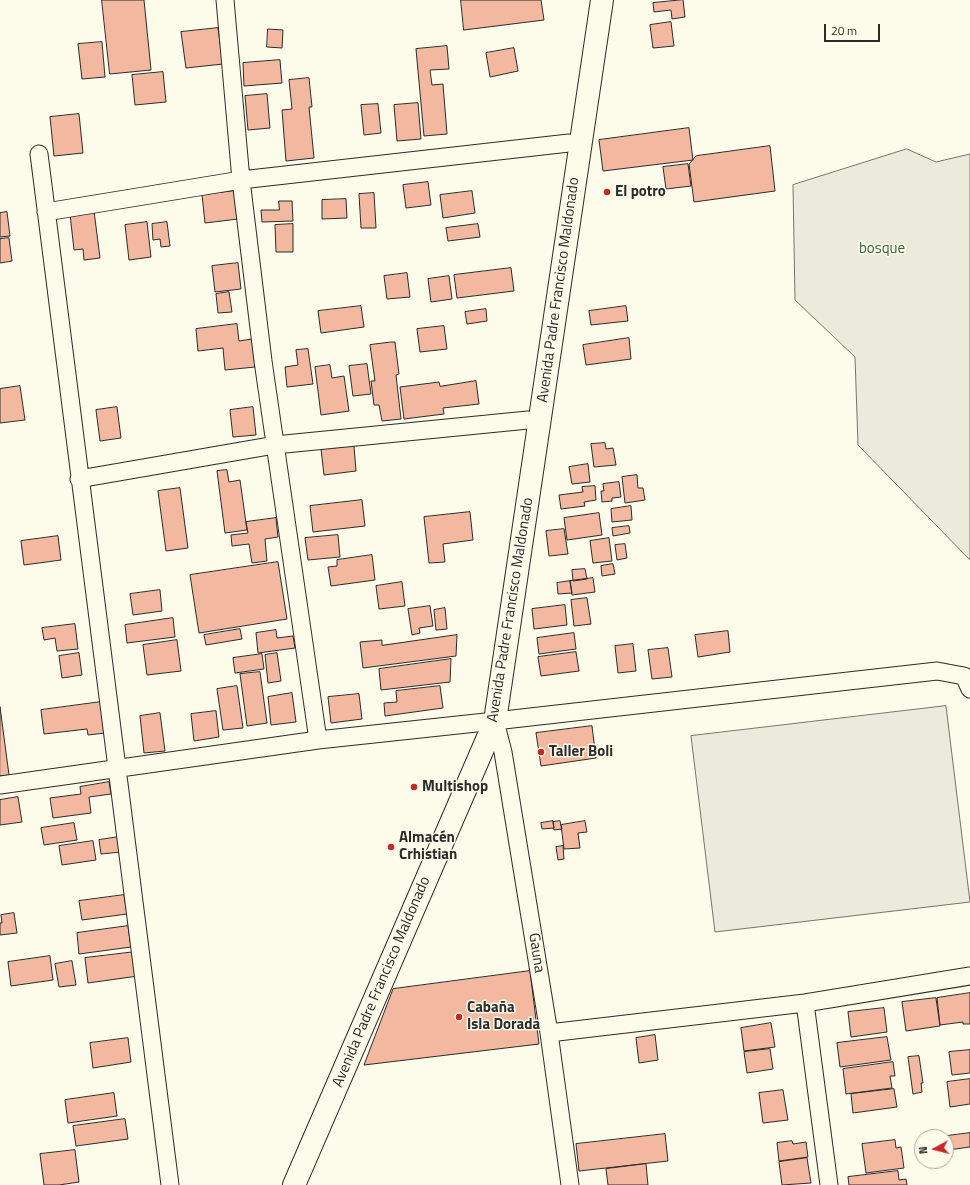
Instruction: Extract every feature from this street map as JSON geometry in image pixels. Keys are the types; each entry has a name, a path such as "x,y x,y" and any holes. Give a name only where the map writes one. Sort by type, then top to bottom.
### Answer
{"main road":[{"name":"Avenida Padre Francisco Maldonado","path":"284,1185 489,722 528,420 590,0"},
{"name":"Avenida Padre Francisco Maldonado","path":"294,1185 489,722 602,0"}],"street":[{"path":"225,0 241,180 275,445 318,740"},
{"path":"46,212 241,180 569,143"},
{"path":"39,154 79,480 170,1185"},
{"path":"79,480 275,445 528,420"},
{"path":"0,785 318,740 938,671 964,676 970,688"},
{"name":"Gauna","path":"489,722 503,752 549,1033 570,1185"},
{"path":"549,1033 806,1002 970,976"},
{"path":"806,1002 829,1185"}],"green space":[{"name":"bosque","path":"907,149 936,162 970,154 970,560 858,445 855,357 795,300 793,185"},
{"path":"946,706 970,902 715,932 691,736"}],"building":[{"path":"102,0 144,0 151,70 110,74"},
{"path":"461,0 541,0 544,20 464,30"},
{"path":"683,0 685,17 672,19 671,10 654,12 653,3"},
{"path":"671,22 674,46 653,48 650,25"},
{"path":"218,28 223,64 186,68 181,32"},
{"path":"268,29 283,30 282,48 267,47"},
{"path":"102,42 105,77 82,79 78,44"},
{"path":"447,46 449,69 430,70 432,85 443,84 447,134 424,136 416,49"},
{"path":"514,48 518,71 490,77 486,53"},
{"path":"280,60 282,83 244,86 243,63"},
{"path":"163,72 166,102 135,105 132,75"},
{"path":"309,78 312,107 309,107 314,158 286,161 282,110 292,109 289,80"},
{"path":"267,94 270,128 248,130 245,96"},
{"path":"418,103 421,139 397,141 394,105"},
{"path":"378,104 381,133 364,135 361,105"},
{"path":"79,114 83,153 54,156 50,117"},
{"path":"689,128 693,160 603,171 599,140"},
{"path":"770,146 775,191 694,202 689,164 696,156"},
{"path":"688,164 691,186 666,189 663,167"},
{"path":"428,182 431,205 406,208 403,185"},
{"path":"235,191 238,219 205,223 202,195"},
{"path":"472,191 475,213 443,218 440,195"},
{"path":"374,193 376,228 361,228 359,194"},
{"path":"346,199 347,218 322,219 322,200"},
{"path":"279,201 292,201 293,221 262,222 261,210 279,210"},
{"path":"94,211 100,258 84,260 83,249 74,250 70,214"},
{"path":"7,212 10,236 0,237 0,213"},
{"path":"147,222 151,257 129,260 125,225"},
{"path":"167,222 170,246 161,247 160,239 153,240 152,224"},
{"path":"293,224 293,252 276,252 275,225"},
{"path":"478,224 480,237 448,241 446,228"},
{"path":"9,238 12,261 0,263 0,239"},
{"path":"238,263 241,289 215,292 212,266"},
{"path":"511,268 514,291 457,298 454,275"},
{"path":"407,273 410,297 387,299 384,276"},
{"path":"449,276 452,299 431,302 428,279"},
{"path":"229,292 232,312 218,313 216,294"},
{"path":"361,306 364,327 321,333 318,311"},
{"path":"626,306 628,321 591,325 589,311"},
{"path":"486,309 487,321 467,324 465,312"},
{"path":"237,324 239,341 252,339 255,367 225,370 223,348 198,351 196,329"},
{"path":"444,326 447,349 420,352 417,329"},
{"path":"629,338 631,359 586,365 583,345"},
{"path":"395,342 399,374 396,375 401,419 382,421 379,405 374,405 371,381 375,381 370,345"},
{"path":"308,349 313,384 287,387 285,367 298,365 296,350"},
{"path":"367,364 371,394 353,396 349,366"},
{"path":"330,365 332,378 344,376 349,411 321,415 315,367"},
{"path":"476,381 479,404 443,408 444,414 404,419 400,387 439,382 440,386"},
{"path":"20,386 25,420 0,423 0,389"},
{"path":"117,407 121,438 100,441 96,410"},
{"path":"253,407 256,435 233,437 230,410"},
{"path":"605,443 606,449 613,448 616,465 594,467 591,444"},
{"path":"354,446 356,471 324,475 321,449"},
{"path":"588,464 590,482 572,484 569,467"},
{"path":"227,470 229,482 240,480 247,530 225,533 217,471"},
{"path":"637,475 638,488 643,488 645,500 625,503 622,477"},
{"path":"619,482 621,497 612,498 612,501 602,502 601,491 604,491 603,484"},
{"path":"595,486 596,500 584,502 585,506 561,509 559,495 583,492 582,487"},
{"path":"180,488 188,548 166,551 158,491"},
{"path":"362,500 365,526 313,532 310,506"},
{"path":"631,506 632,520 612,522 611,509"},
{"path":"470,512 473,540 443,544 445,562 429,563 424,517"},
{"path":"599,513 602,535 567,540 564,518"},
{"path":"276,518 278,537 265,539 267,561 252,563 249,544 232,546 231,535 248,533 246,522"},
{"path":"629,526 630,533 613,536 612,528"},
{"path":"564,529 568,554 549,556 546,531"},
{"path":"338,535 340,557 308,560 305,538"},
{"path":"58,536 61,560 24,565 21,541"},
{"path":"609,538 612,561 593,563 590,541"},
{"path":"625,544 627,558 617,560 615,545"},
{"path":"372,555 375,580 331,586 328,567 337,566 337,560"},
{"path":"278,562 287,619 199,633 190,575"},
{"path":"613,564 615,574 602,576 601,566"},
{"path":"585,569 587,579 573,581 572,570"},
{"path":"593,578 595,592 572,595 570,581"},
{"path":"570,581 572,593 558,594 557,583"},
{"path":"402,582 405,606 379,609 376,586"},
{"path":"160,590 162,611 133,615 130,594"},
{"path":"587,598 591,624 574,626 571,600"},
{"path":"565,605 567,625 534,629 532,609"},
{"path":"430,606 433,626 419,628 420,633 412,635 408,609"},
{"path":"445,608 447,629 436,630 434,610"},
{"path":"173,618 175,637 127,643 125,625"},
{"path":"75,624 78,649 57,651 55,638 44,640 42,628"},
{"path":"240,629 242,639 206,645 204,635"},
{"path":"276,630 277,638 293,636 295,648 258,653 256,633"},
{"path":"728,631 730,652 698,657 695,635"},
{"path":"574,633 576,649 539,654 537,638"},
{"path":"457,635 456,656 363,668 360,642 382,640 382,645"},
{"path":"177,640 181,671 147,675 143,645"},
{"path":"633,644 636,671 618,673 615,646"},
{"path":"668,648 672,677 652,679 648,650"},
{"path":"576,652 579,671 541,676 538,657"},
{"path":"79,653 82,675 62,678 59,656"},
{"path":"277,653 281,681 268,683 265,655"},
{"path":"262,654 264,669 235,673 233,658"},
{"path":"451,659 450,682 381,690 379,669"},
{"path":"260,672 267,723 247,726 240,674"},
{"path":"237,686 243,728 223,730 217,689"},
{"path":"440,686 443,708 385,716 384,703 397,702 396,691"},
{"path":"292,693 296,722 271,725 268,697"},
{"path":"359,694 362,719 331,723 328,697"},
{"path":"101,702 105,733 88,735 87,729 44,734 41,710"},
{"path":"0,707 9,775 0,776"},
{"path":"216,711 219,737 194,741 191,714"},
{"path":"160,713 165,751 144,753 140,716"},
{"path":"592,726 596,758 541,766 536,733"},
{"path":"109,782 111,794 89,797 91,813 53,818 50,798 81,794 80,787"},
{"path":"18,797 22,822 0,825 0,800"},
{"path":"553,821 554,828 542,829 541,823"},
{"path":"560,821 562,829 554,830 553,822"},
{"path":"585,821 587,832 578,833 580,848 564,849 561,825"},
{"path":"74,823 77,840 44,845 41,828"},
{"path":"119,837 121,852 101,854 99,840"},
{"path":"93,841 96,860 62,865 59,846"},
{"path":"563,846 564,859 558,860 556,847"},
{"path":"124,895 127,914 82,920 79,901"},
{"path":"14,913 17,933 0,935 0,923 2,923 1,915"},
{"path":"128,926 131,947 79,954 77,933"},
{"path":"135,952 138,976 88,983 85,958"},
{"path":"50,956 53,980 11,986 8,962"},
{"path":"72,961 76,985 59,987 55,964"},
{"name":"Cabaña Isla Dorada","path":"530,971 539,1044 364,1065 393,989"},
{"path":"970,993 970,1024 963,1024 963,1022 940,1025 937,998"},
{"path":"936,998 940,1026 906,1031 902,1002"},
{"path":"884,1008 887,1032 851,1037 848,1012"},
{"path":"771,1023 775,1047 744,1051 741,1028"},
{"path":"655,1035 658,1060 639,1063 636,1038"},
{"path":"887,1037 891,1060 840,1067 837,1043"},
{"path":"128,1038 131,1062 93,1068 90,1043"},
{"path":"770,1049 773,1069 747,1073 744,1052"},
{"path":"970,1050 970,1073 952,1075 949,1052"},
{"path":"919,1056 923,1083 921,1083 922,1092 913,1094 908,1057"},
{"path":"893,1062 895,1076 890,1076 892,1088 846,1094 843,1069"},
{"path":"970,1079 970,1104 950,1107 947,1082"},
{"path":"894,1089 897,1107 853,1113 851,1094"},
{"path":"783,1090 788,1120 763,1123 759,1093"},
{"path":"114,1093 117,1116 68,1123 65,1100"},
{"path":"125,1119 128,1139 76,1146 73,1126"},
{"path":"970,1133 970,1147 954,1149 954,1135"},
{"path":"665,1134 668,1161 579,1171 576,1144"},
{"path":"895,1140 896,1148 901,1147 904,1168 866,1173 862,1144"},
{"path":"792,1141 793,1144 806,1142 808,1157 779,1161 777,1143"},
{"path":"75,1150 79,1182 59,1185 44,1185 40,1154"},
{"path":"807,1158 811,1183 782,1185 779,1162"},
{"path":"646,1164 648,1185 608,1185 606,1169"},
{"path":"898,1171 899,1180 906,1179 907,1185 849,1185 848,1177"}],"place":[{"name":"El potro","path":"607,192"},
{"name":"Taller Boli","path":"541,752"},
{"name":"Multishop","path":"414,787"},
{"name":"Almacén Crhistian","path":"391,847"},
{"name":"Cabaña Isla Dorada","path":"459,1017"}]}
